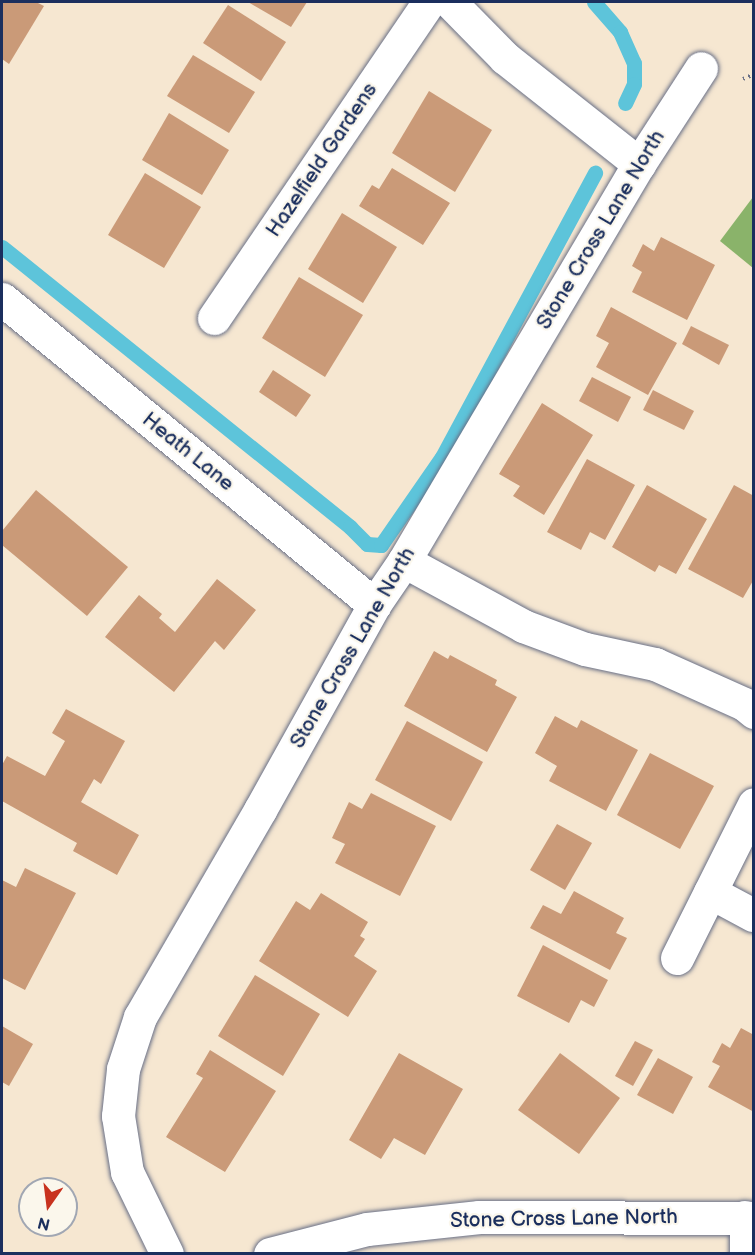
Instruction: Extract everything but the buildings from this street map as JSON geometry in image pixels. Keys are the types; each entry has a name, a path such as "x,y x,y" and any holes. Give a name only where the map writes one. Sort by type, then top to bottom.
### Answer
{"street":[{"name":"Hazelfield Gardens","path":"214,318 429,2"},
{"path":"450,2 505,58 639,164"},
{"name":"Stone Cross Lane North","path":"167,1254 128,1172 118,1116 123,1069 140,1017 261,810 374,605 404,561 639,164 701,68"},
{"name":"Heath Lane","path":"2,298 374,605"},
{"path":"404,561 524,626 585,650 655,664 744,704 753,712"},
{"path":"677,958 753,804"},
{"path":"710,892 753,915"},
{"name":"Stone Cross Lane North","path":"270,1254 367,1229 479,1217 749,1218"},
{"path":"746,1254 749,1218"}],"green space":[{"path":"753,197 753,268 720,241"}],"waterway":[{"path":"594,2 620,32 634,63 634,84 625,103"},
{"path":"2,247 350,527 367,544 381,545 442,457 595,173"}]}
